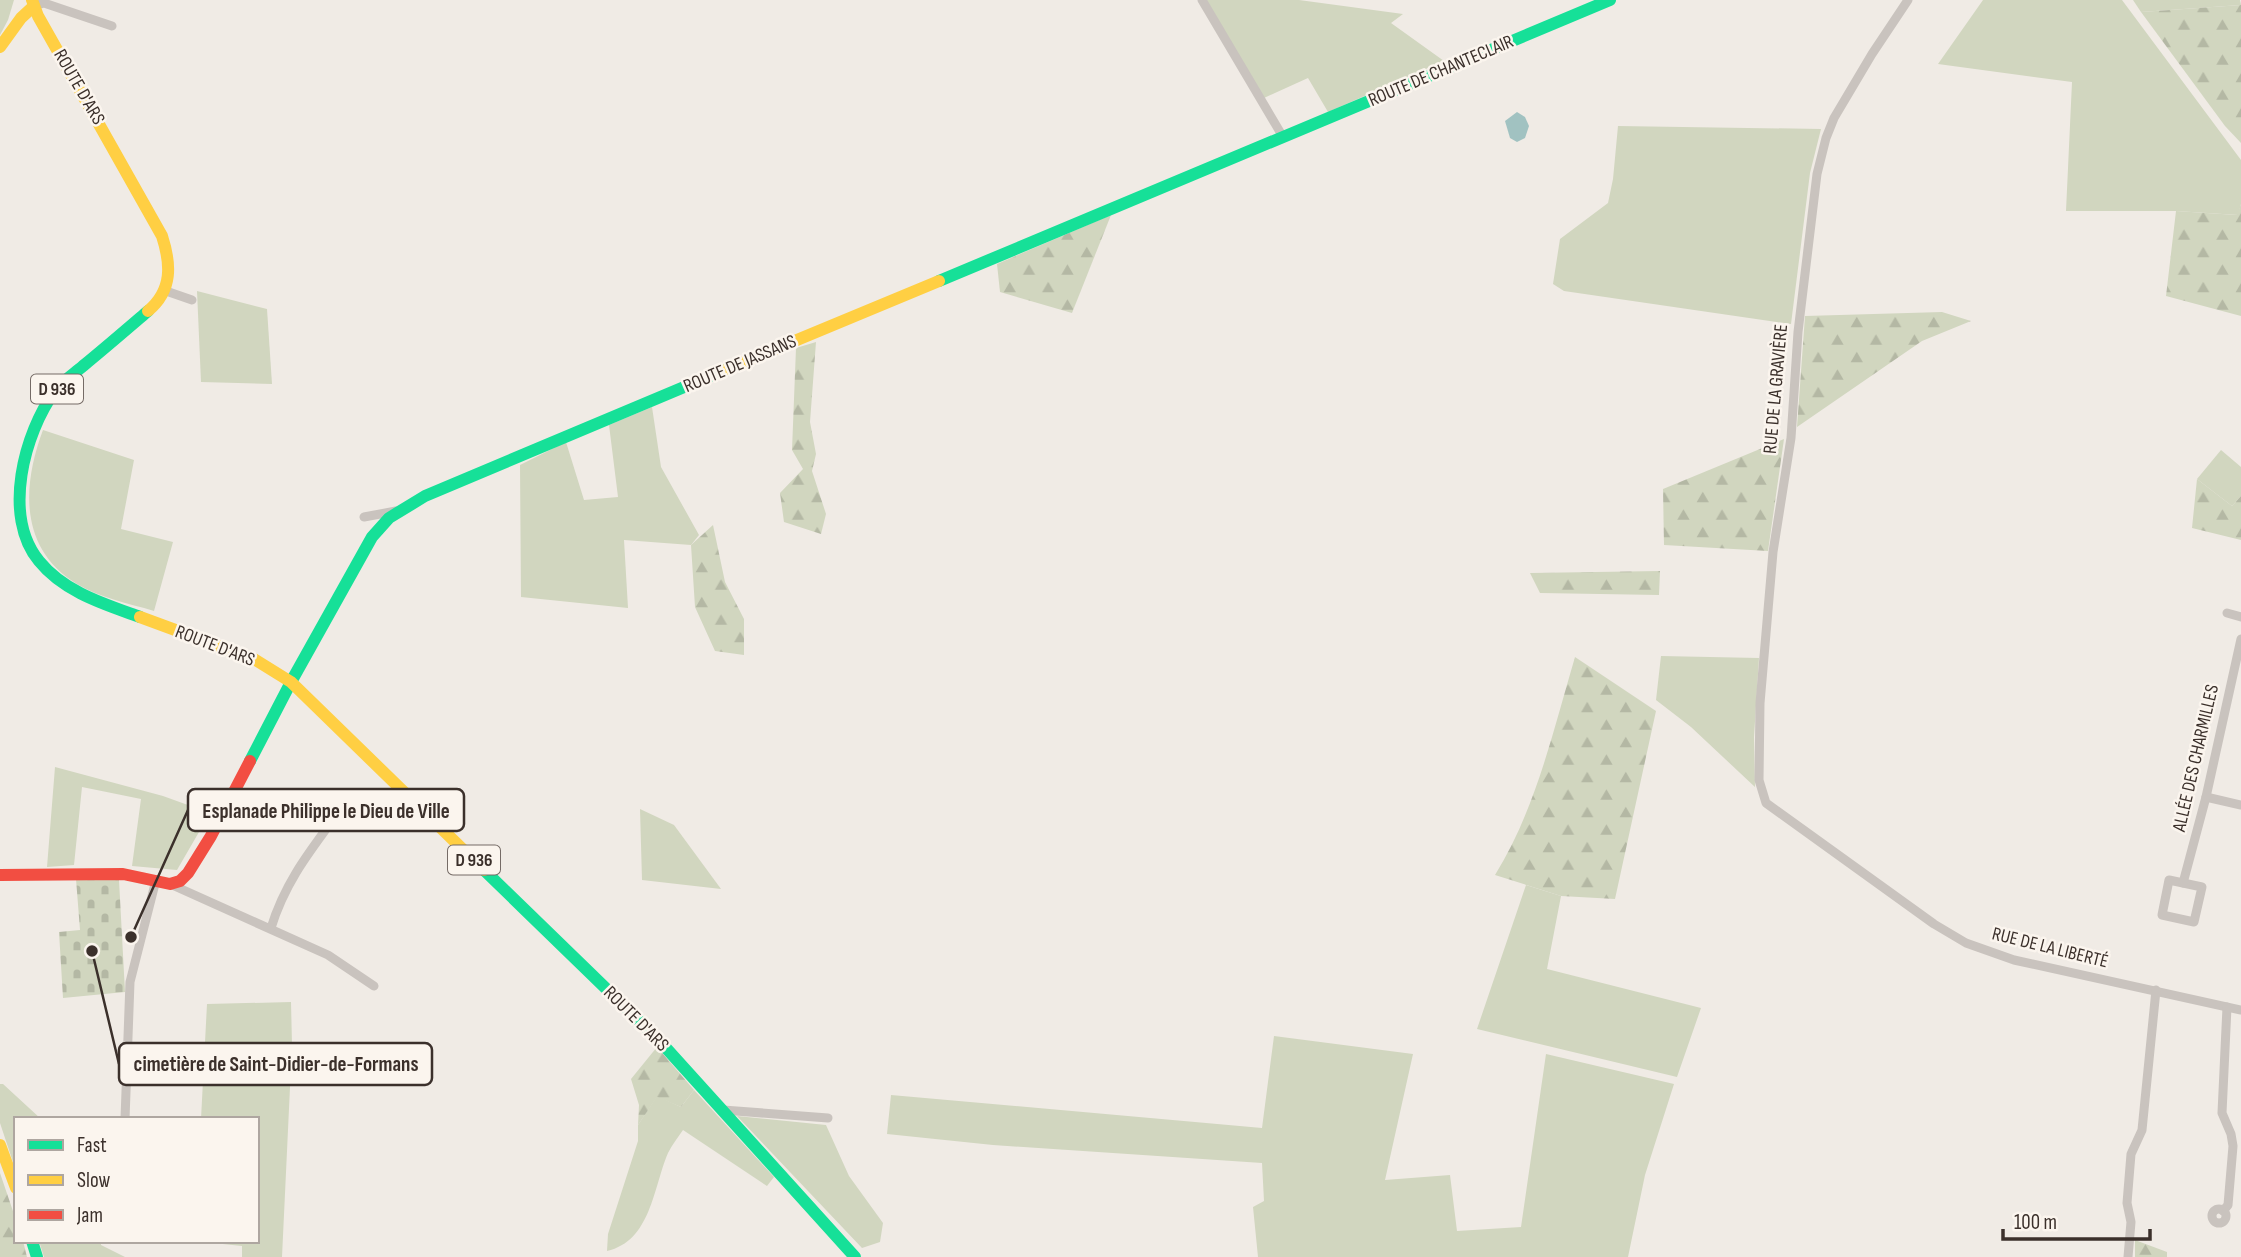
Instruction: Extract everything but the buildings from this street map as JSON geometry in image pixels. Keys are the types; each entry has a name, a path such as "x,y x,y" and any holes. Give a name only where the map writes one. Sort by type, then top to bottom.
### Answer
{"street":[{"path":"1202,0 1277,139"},
{"name":"ROUTE DE CHANTECLAIR","path":"1277,139 1610,0"},
{"name":"RUE DE LA GRAVIÈRE","path":"1766,803 1759,780 1760,703 1773,552 1791,438 1798,332 1817,174 1834,118 1908,0"},
{"path":"0,47 33,3 44,3 112,26"},
{"name":"ROUTE D'ARS","path":"33,3 162,236 169,257 170,278 166,291 155,306 56,389 43,411 30,439 19,503 27,538 38,560 63,583 88,598 254,659 291,682 657,1038 855,1257"},
{"name":"ROUTE DE JASSANS","path":"170,884 180,881 188,873 211,836 291,682 372,537 389,518 425,496 1277,139"},
{"path":"166,291 192,300"},
{"path":"363,517 402,510"},
{"path":"2227,613 2241,617"},
{"name":"ALLÉE DES CHARMILLES","path":"2183,883 2206,797 2241,639"},
{"path":"2206,797 2241,805"},
{"name":"RUE DE LA LIBERTÉ","path":"1766,803 1934,924 1966,943 2014,960 2241,1010"},
{"path":"271,928 279,901 303,859 338,813"},
{"path":"0,875 123,874 170,884 328,955 374,986"},
{"path":"125,1117 130,982 156,880"},
{"path":"2169,880 2183,883 2202,887 2194,922 2162,915 2169,880"},
{"path":"2128,1257 2131,1222 2127,1203 2131,1154 2142,1130 2156,990"},
{"path":"2223,1211 2228,1205 2233,1146 2222,1113 2227,1007"},
{"path":"723,1110 828,1118"},
{"path":"0,1145 14,1183"}],"green space":[{"path":"0,0 14,0 0,35"},
{"path":"1204,0 1299,0 1403,14 1391,23 1444,61 1328,112 1308,78 1264,98"},
{"path":"1983,0 2122,0 2241,160 2241,204 2238,215 2176,211 2066,211 2072,82 1938,64"},
{"path":"2133,0 2240,0 2241,5 2141,12"},
{"path":"2241,5 2241,143 2225,126 2141,12"},
{"path":"1618,126 1821,129 1810,173 1791,324 1564,291 1553,284 1560,239 1608,203"},
{"path":"2241,204 2241,316 2166,296 2176,211 2237,215"},
{"path":"1111,215 1072,313 1000,292 997,264"},
{"path":"197,291 267,309 272,384 201,382"},
{"path":"1942,312 1971,321 1922,341 1797,427 1805,316"},
{"path":"816,342 810,422 816,454 812,471 826,514 821,534 784,522 780,493 803,469 792,450 796,348"},
{"path":"652,407 661,467 699,535 691,545 624,540 628,608 521,597 520,465 566,442 584,500 618,497 609,425"},
{"path":"43,430 134,460 121,529 173,542 154,611 86,589 58,570 44,553 35,535 29,494 31,473"},
{"path":"1784,439 1768,551 1664,545 1663,489"},
{"path":"2221,450 2241,467 2241,496 2232,506 2197,479"},
{"path":"2197,479 2232,506 2241,496 2241,540 2192,528"},
{"path":"713,525 725,582 744,619 744,655 715,651 695,607 691,545"},
{"path":"1660,571 1659,595 1540,593 1530,573"},
{"path":"1661,656 1759,658 1754,737 1755,787 1691,727 1656,700"},
{"path":"1575,657 1656,711 1615,899 1561,896 1495,875 1533,797"},
{"path":"55,767 163,796 210,813 177,870 132,866 141,799 82,787 74,865 47,867"},
{"path":"640,809 674,825 721,889 642,880"},
{"path":"76,879 119,880 125,992 63,998 59,932 80,930"},
{"path":"1526,885 1561,896 1547,969 1701,1008 1677,1077 1477,1029"},
{"path":"291,1002 292,1045 282,1257 242,1257 242,1246 213,1243 259,1243 259,1117 201,1117 207,1004"},
{"path":"1274,1036 1413,1054 1385,1180 1450,1175 1457,1231 1521,1227 1546,1054 1674,1084 1645,1175 1628,1257 1258,1257 1253,1207 1264,1201 1262,1163 993,1145 887,1134 891,1095 1262,1128"},
{"path":"657,1047 694,1090 681,1107 657,1097 638,1125 639,1105 631,1079"},
{"path":"0,1084 3,1084 39,1117 14,1117 14,1165 0,1123"},
{"path":"694,1090 774,1177 767,1186 683,1130 668,1153 642,1225 622,1245 607,1251 608,1234 638,1141 638,1125 657,1096 681,1107"},
{"path":"737,1116 826,1125 849,1176 883,1223 880,1242 862,1248"},
{"path":"0,1173 14,1214 14,1243 24,1243 27,1257 0,1257"},
{"path":"2135,1240 2167,1252 2167,1257 2135,1257"},
{"path":"40,1243 101,1243 125,1257 44,1257"}],"water":[{"path":"1517,112 1525,117 1529,126 1525,138 1517,142 1510,138 1505,121"}],"traffic: fast":[{"path":"939,281 1610,0"},
{"path":"140,617 85,596 49,572 28,542 20,499 22,475 34,429 55,391 148,311"},
{"path":"250,761 372,537 389,518 425,496 727,369"},
{"path":"484,870 657,1038 855,1257"},
{"path":"33,1243 37,1257"}],"traffic: slow":[{"path":"32,0 38,16 162,236 168,276 162,294 148,311"},
{"path":"0,47 21,18 34,6"},
{"path":"727,369 939,281"},
{"path":"140,617 254,659 291,682 484,870"},
{"path":"0,1145 14,1183"}],"traffic: jam":[{"path":"0,875 123,874 170,884 180,881 211,836 250,761"}],"place":[{"name":"Esplanade Philippe le Dieu de Ville","path":"131,937"},
{"name":"cimetière de Saint-Didier-de-Formans","path":"92,951"}]}
